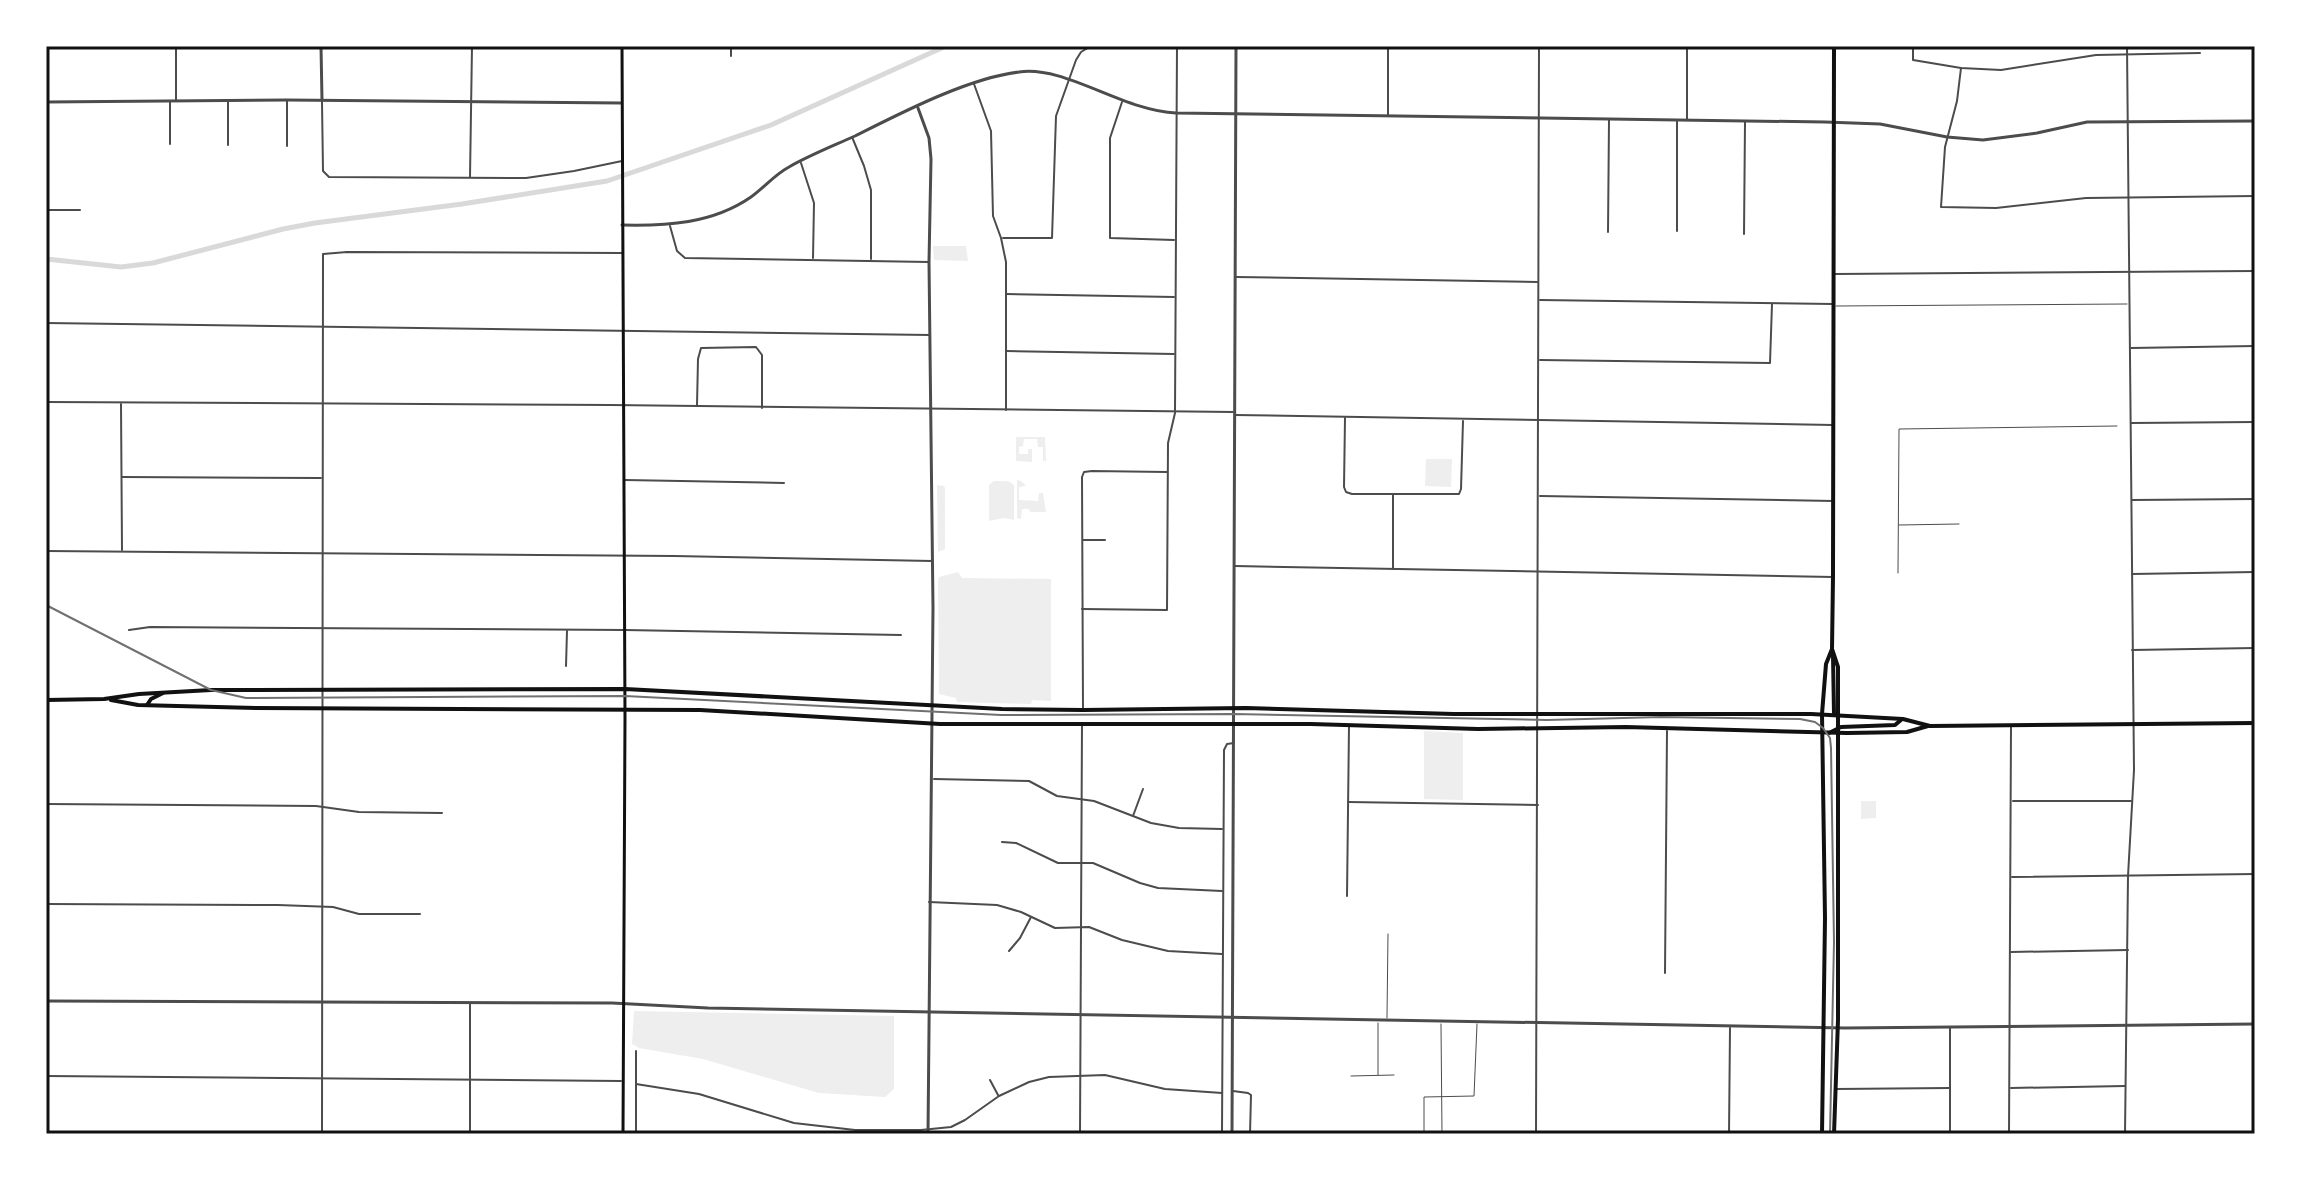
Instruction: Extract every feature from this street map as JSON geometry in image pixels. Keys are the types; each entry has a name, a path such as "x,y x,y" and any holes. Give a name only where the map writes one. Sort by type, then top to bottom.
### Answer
{"main road":[{"path":"622,46 625,556 623,1134"},
{"path":"1834,47 1832,649 1838,667 1834,1134"},
{"path":"1822,1134 1825,918 1822,714 1826,664 1832,649"},
{"path":"46,700 104,699 165,692 625,689 932,707 1083,710 1234,708 1454,714 1822,714 1903,719 1930,726 2255,723"},
{"path":"147,705 151,699 165,692"},
{"path":"104,699 147,705 323,709 625,709 764,713 931,724 1349,725 1830,732 1895,725 1903,719"},
{"path":"1838,730 1847,733 1907,732 1930,726"},
{"path":"1823,742 1830,732"}],"street":[{"path":"170,144 176,46"},
{"path":"321,46 324,175 329,177 546,176 622,161"},
{"path":"470,178 472,46"},
{"path":"731,46 731,56"},
{"path":"1001,238 1052,238 1056,116 1081,52 1091,46"},
{"path":"1082,609 1167,610 1168,443 1175,413 1177,46"},
{"path":"1232,1134 1236,46"},
{"path":"1388,46 1388,115"},
{"path":"1536,1134 1539,46"},
{"path":"1680,46 1834,47"},
{"path":"1687,46 1687,120"},
{"path":"1913,46 1913,60 1961,68 2012,69 2070,58 2200,53"},
{"path":"2125,1134 2128,876 2134,770 2127,46"},
{"path":"1961,68 1957,101 1947,137 1941,207 1996,208 2086,198 2255,196"},
{"path":"622,225 692,222 733,207 752,197 785,169 800,161 974,84 1027,71 1050,74 1145,109 1176,113 1880,124 1947,137 2001,139 2087,122 2255,121"},
{"path":"974,84 991,131 993,216 1006,262 1006,410"},
{"path":"287,100 287,146"},
{"path":"46,102 322,100 621,103"},
{"path":"228,101 228,145"},
{"path":"1122,101 1110,138 1110,238 1175,240"},
{"path":"917,107 927,130 930,149 933,561 928,1132"},
{"path":"1608,232 1609,119"},
{"path":"1677,120 1677,231"},
{"path":"1744,234 1745,121"},
{"path":"852,137 871,190 871,261"},
{"path":"800,161 809,180 814,203 813,260"},
{"path":"46,210 80,210"},
{"path":"670,225 677,251 685,258 929,262"},
{"path":"322,1134 323,254 622,253"},
{"path":"1833,274 2255,271"},
{"path":"1235,277 1539,282"},
{"path":"1006,294 1175,297"},
{"path":"1539,300 1833,305"},
{"path":"1539,360 1770,363 1772,304"},
{"path":"46,323 931,335"},
{"path":"2130,348 2255,346"},
{"path":"697,406 701,348 756,347 762,355 762,408"},
{"path":"1006,351 1176,354"},
{"path":"46,402 623,405 1833,425"},
{"path":"121,402 122,551"},
{"path":"1345,416 1346,492 1393,494 1459,494 1463,419"},
{"path":"2130,423 2255,422"},
{"path":"1083,710 1082,477 1084,472 1167,472"},
{"path":"122,477 322,478"},
{"path":"624,480 784,483"},
{"path":"1393,494 1393,569"},
{"path":"1539,496 1834,501"},
{"path":"2131,500 2255,499"},
{"path":"1082,540 1105,540"},
{"path":"46,551 933,561"},
{"path":"1234,566 1833,577"},
{"path":"2131,574 2255,572"},
{"path":"129,630 150,627 323,628 901,635"},
{"path":"566,666 567,630"},
{"path":"2131,650 2255,648"},
{"path":"1080,1134 1082,723"},
{"path":"1347,896 1349,725"},
{"path":"2009,1134 2011,726"},
{"path":"1665,973 1667,728"},
{"path":"1222,1134 1224,750 1227,744 1234,743"},
{"path":"930,779 1035,783 1064,798 1094,801 1132,817 1168,826 1223,829"},
{"path":"1132,817 1143,789"},
{"path":"1224,797 1234,797"},
{"path":"2012,801 2131,801"},
{"path":"1348,802 1538,805"},
{"path":"46,804 324,807 359,812 442,813"},
{"path":"1002,842 1016,843 1058,863 1093,863 1158,888 1223,891"},
{"path":"2010,877 2255,874"},
{"path":"929,902 986,903 1008,907 1055,928 1089,927 1155,949 1223,954"},
{"path":"46,904 323,906 359,914 420,914"},
{"path":"1009,951 1031,916"},
{"path":"2010,952 2128,950"},
{"path":"46,1001 470,1002 1822,1028 2255,1024"},
{"path":"470,1002 470,1134"},
{"path":"1729,1134 1730,1027"},
{"path":"1950,1027 1950,1134"},
{"path":"636,1051 636,1134"},
{"path":"636,1084 699,1094 777,1119 823,1128 928,1132 960,1124 999,1096 1029,1082 1049,1077 1105,1075 1173,1090 1222,1093"},
{"path":"46,1076 624,1081"},
{"path":"990,1080 999,1096"},
{"path":"2010,1088 2126,1086"},
{"path":"1836,1089 1950,1088"},
{"path":"1232,1091 1251,1095 1250,1134"}],"lane":[{"path":"1833,305 2130,304"},
{"path":"1898,573 1899,429 2117,426"},
{"path":"1899,525 1959,524"},
{"path":"1387,1021 1388,934"},
{"path":"1378,1021 1378,1075"},
{"path":"1441,1021 1442,1134"},
{"path":"1424,1134 1424,1097 1474,1096 1477,1022"},
{"path":"1351,1076 1394,1075"}],"shaded area":[{"path":"933,246 966,246 968,261 934,260"},
{"path":"1016,437 1045,437 1046,461 1043,461 1043,447 1038,447 1037,439 1024,439 1019,454 1028,454 1028,449 1032,449 1032,462 1016,461"},
{"path":"1426,459 1452,459 1451,487 1425,486"},
{"path":"1017,480 1026,486 1019,487 1019,500 1038,501 1039,493 1043,493 1046,512 1022,509 1021,519 1017,518"},
{"path":"994,481 1008,481 1014,485 1014,520 989,521 989,485"},
{"path":"937,485 945,488 945,549 938,552"},
{"path":"958,572 962,578 1051,579 1051,701 1032,700 1031,704 957,702 956,698 939,694 938,580 939,577"},
{"path":"1424,731 1463,733 1463,800 1424,799"},
{"path":"1861,801 1876,801 1876,818 1861,819"},
{"path":"634,1011 894,1016 894,1089 885,1097 819,1093 703,1059 639,1048 632,1044"}],"waterway":[{"path":"46,259 121,267 153,263 315,223 607,181 771,125 946,46"}],"tram line":[{"path":"46,605 211,690 246,698 625,696 1001,715 1234,714 1547,720 1661,717 1800,719 1815,722 1830,738 1831,748 1834,942 1830,1134"}]}
